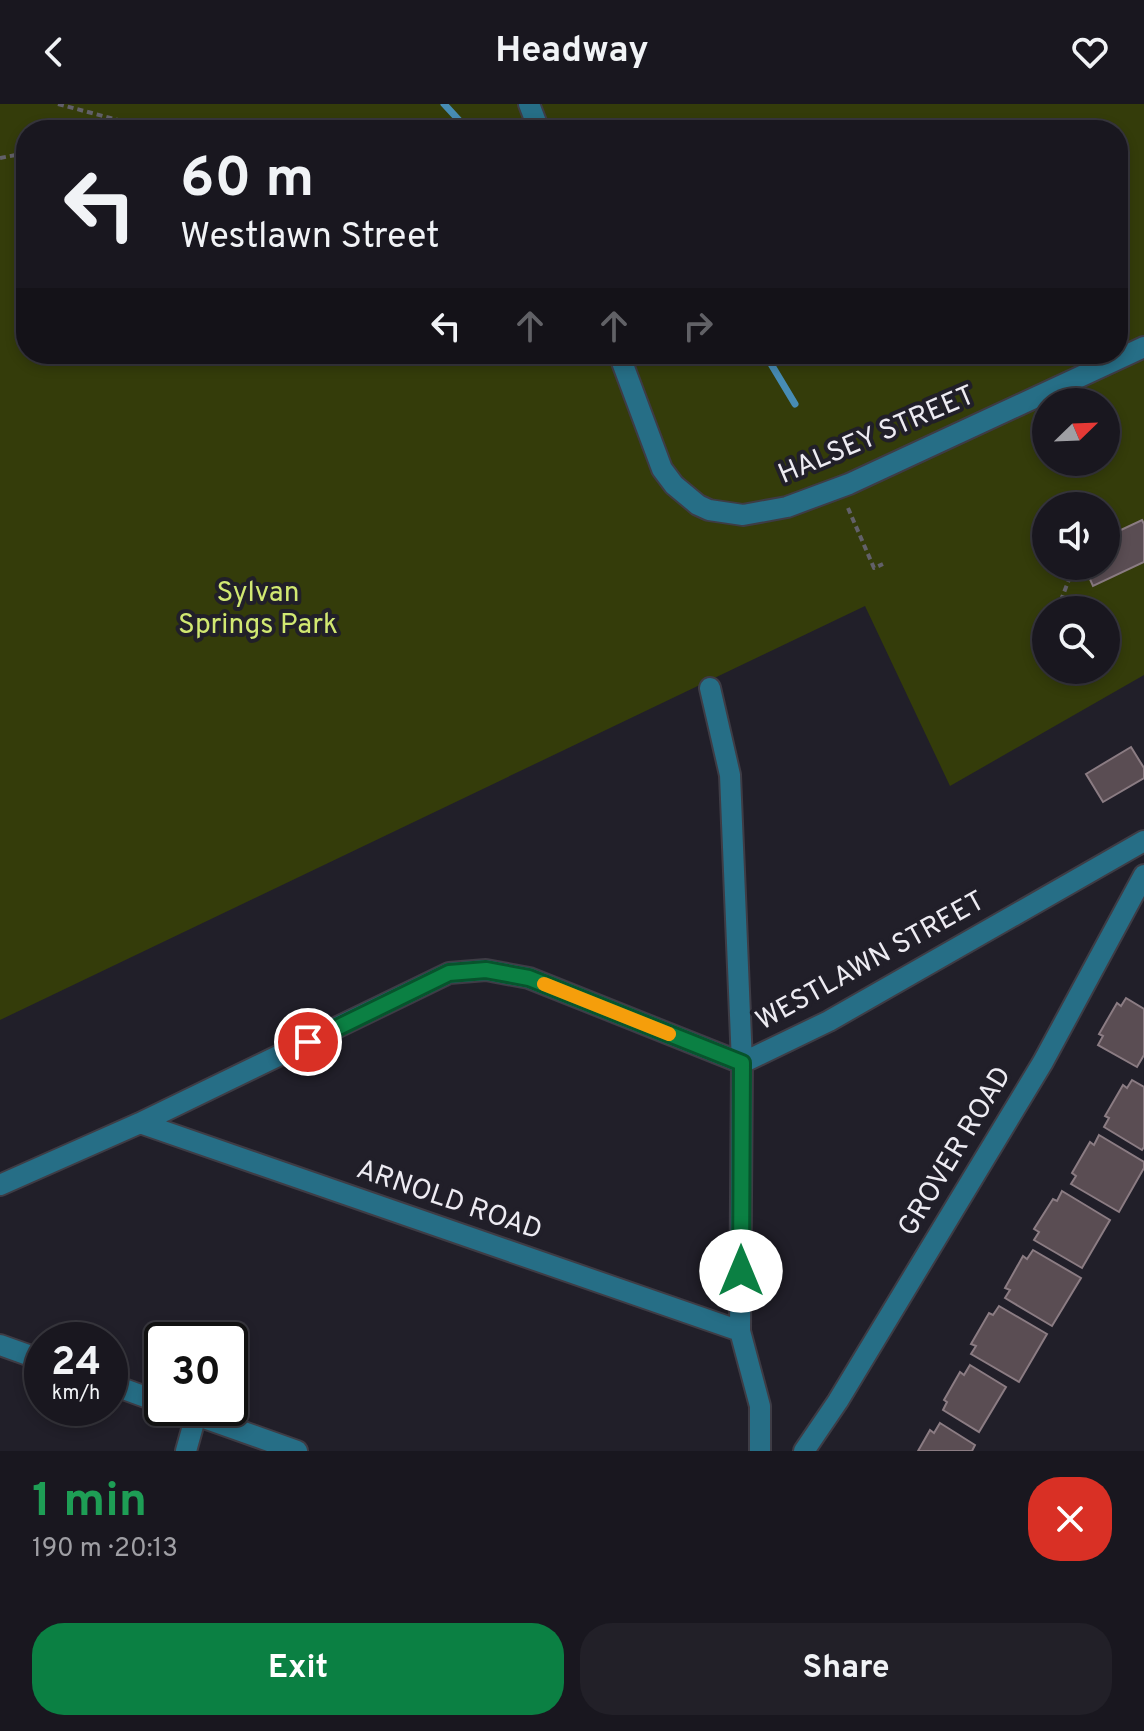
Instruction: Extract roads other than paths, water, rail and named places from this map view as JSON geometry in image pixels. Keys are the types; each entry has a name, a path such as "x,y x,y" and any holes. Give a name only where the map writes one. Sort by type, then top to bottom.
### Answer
{"street":[{"name":"HALSEY STREET","path":"623,364 662,469 674,485 709,510 743,515 787,507 838,488 1107,364"},
{"path":"710,688 730,775 742,1063 740,1331 760,1406 760,1451"},
{"name":"WESTLAWN STREET","path":"0,1185 140,1123 449,973 486,970 529,978 742,1063 829,1021 1144,841"},
{"name":"GROVER ROAD","path":"804,1451 850,1382 1043,1062 1144,875"},
{"name":"ARNOLD ROAD","path":"140,1123 740,1331"},
{"path":"0,1345 24,1354"},
{"path":"186,1451 193,1426"},
{"path":"227,1426 297,1451"}],"waterway":[{"path":"444,104 459,120"},
{"path":"771,364 795,404"}],"park label":[{"name":"Sylvan Springs Park","path":"258,610"}]}
